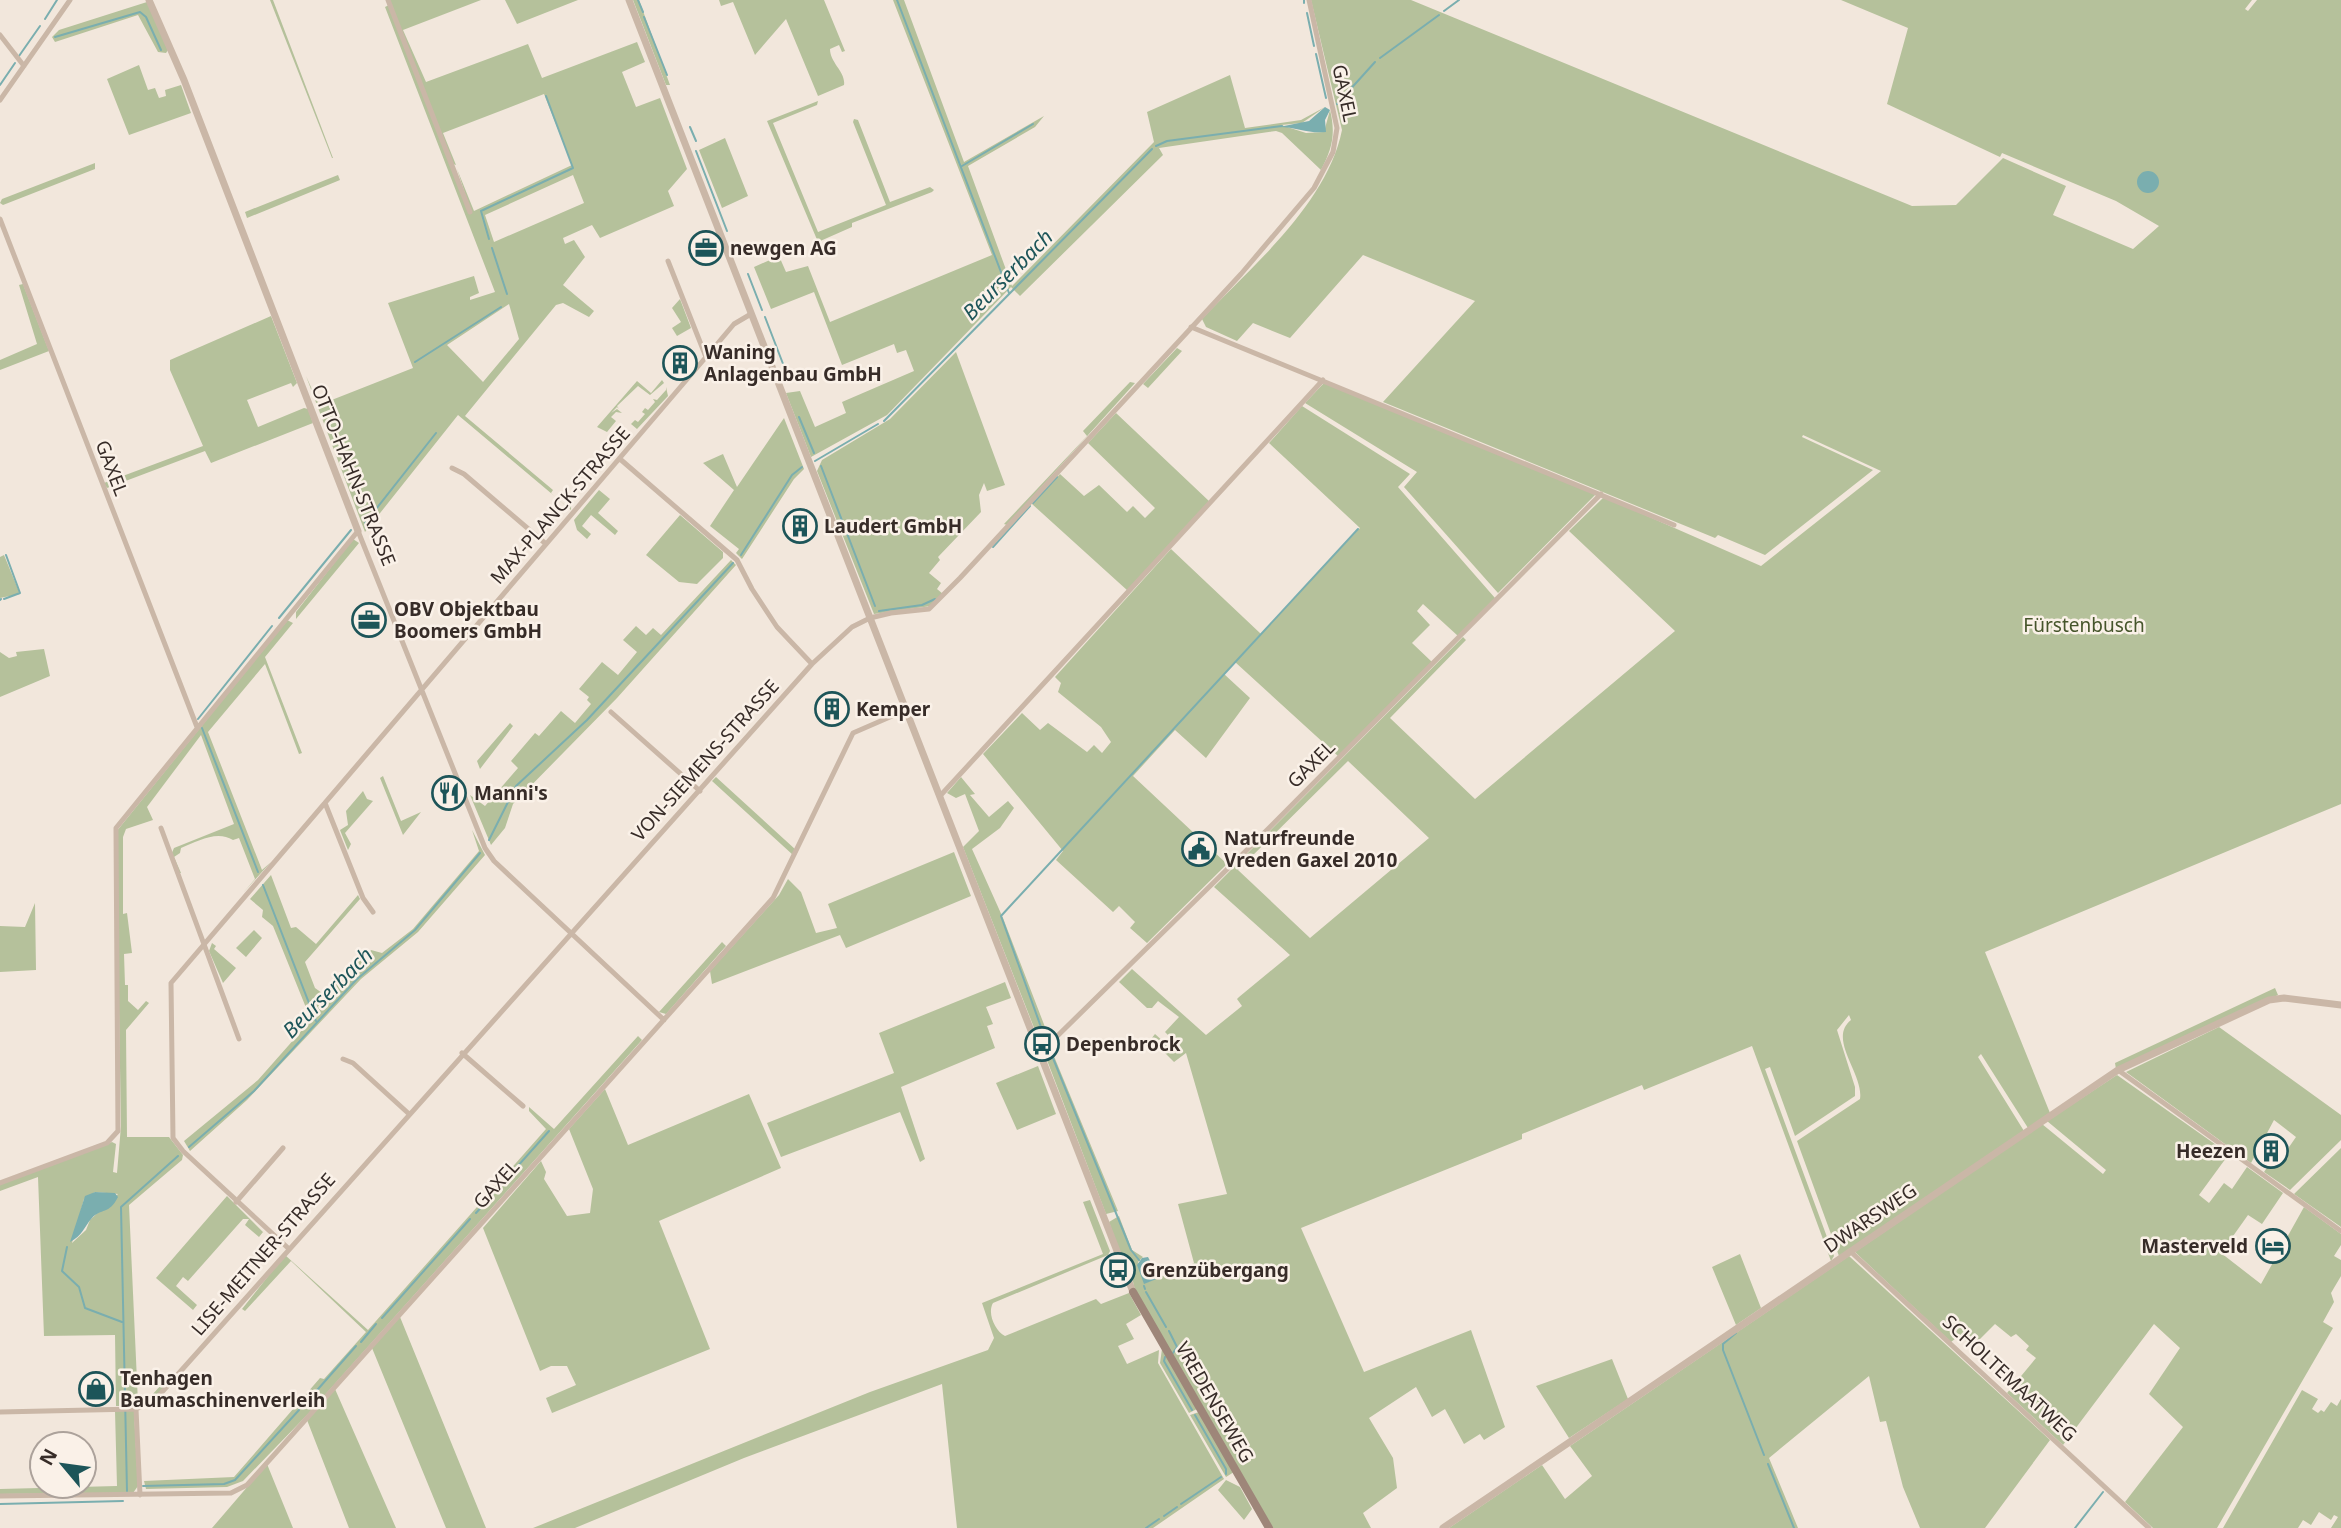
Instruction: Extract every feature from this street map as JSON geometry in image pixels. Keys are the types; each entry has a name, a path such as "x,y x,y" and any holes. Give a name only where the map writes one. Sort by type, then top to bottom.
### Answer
{"main road":[{"name":"VREDENSEWEG","path":"1133,1292 1269,1528"}],"street":[{"path":"0,100 70,0"},
{"name":"OTTO-HAHN-STRASSE","path":"149,0 180,72 358,531 485,848 494,861 664,1020"},
{"path":"388,0 470,212"},
{"path":"629,0 1133,1292"},
{"name":"GAXEL","path":"870,618 933,606 1288,222 1314,188 1338,140 1309,0"},
{"path":"0,36 24,66"},
{"name":"GAXEL","path":"0,219 197,727"},
{"path":"668,261 706,357"},
{"name":"MAX-PLANCK-STRASSE","path":"288,1248 183,1151 172,1134 170,989 174,980 734,324 751,314"},
{"path":"1191,327 1674,524"},
{"path":"940,796 1323,380"},
{"path":"620,459 737,559 771,618 812,664"},
{"path":"452,468 464,474 546,544"},
{"name":"GAXEL","path":"1040,1053 1261,837 1601,494"},
{"path":"0,1183 107,1143 118,1131 115,833 197,727 358,531"},
{"name":"VON-SIEMENS-STRASSE","path":"571,932 812,664 842,635 870,618"},
{"name":"GAXEL","path":"0,1496 231,1493 247,1485 777,893 853,733 906,709"},
{"path":"611,712 700,790"},
{"path":"325,803 363,898 373,912"},
{"path":"161,828 239,1039"},
{"name":"LISE-MEITNER-STRASSE","path":"133,1409 148,1406 158,1397 571,932"},
{"name":"DWARSWEG","path":"1443,1528 2118,1070 2269,1000 2284,998 2341,1005"},
{"path":"462,1053 523,1106"},
{"path":"343,1059 353,1063 408,1113"},
{"path":"2118,1070 2341,1231"},
{"path":"236,1202 283,1148"},
{"name":"SCHOLTEMAATWEG","path":"1850,1251 2148,1528"},
{"path":"0,1412 133,1409 140,1495"}],"green space":[{"path":"270,0 273,0 333,158 332,158"},
{"path":"389,0 481,0 403,30 426,82 528,44 542,78 637,42 645,62 622,72 636,107 660,98 687,169 668,191 674,206 600,238 592,225 563,238 565,244 574,240 585,257 563,285 594,311 589,317 563,303 556,305 465,416 553,490 551,493 556,498 458,415 365,532 306,376 319,405 413,368 388,303 474,276 479,293 470,297 470,300 495,292 385,7 389,5 469,212 457,169 474,211 572,165 544,94 443,133 456,165 453,164","holes":["573,175 584,203 494,242 485,215","509,304 519,339 483,382 447,345"]},
{"path":"505,0 578,0 517,24"},
{"path":"633,0 639,0 670,85 666,85"},
{"path":"719,0 824,0 845,51 842,52 839,45 830,49 832,59 843,76 844,85 818,96 786,19 755,55 733,2 721,6"},
{"path":"893,0 904,0 964,162 1044,116 1035,127 968,166 1012,286 1154,142 1147,112 1230,75 1245,128 1301,120 1325,107 1302,123 1281,125 1306,133 1324,132 1330,110 1332,141 1321,170 1282,133 1276,131 1159,148 1163,155 1020,296 1011,287 887,415 811,457 786,393 800,391 815,427 846,413 842,402 914,371 906,350 897,353 894,344 842,365 814,292 771,309 754,267 779,256 786,272 808,266 830,322 992,255"},
{"name":"Fürstenbusch","path":"1311,0 1411,0 1912,206 1956,205 2003,158 2066,186 2053,215 2133,249 2159,226 2116,201 2002,153 2000,157 1887,104 1908,28 1841,0 2252,0 2245,9 2248,11 2257,0 2341,0 2341,804 1985,952 2050,1113 2028,1128 1981,1054 1978,1057 2024,1131 1839,1256 1797,1141 1860,1099 1857,1079 1844,1047 1845,1028 1851,1020 1849,1015 1837,1030 1855,1087 1855,1096 1795,1136 1770,1067 1765,1069 1834,1256 1831,1261 1752,1046 1644,1090 1642,1085 1522,1134 1522,1139 1301,1228 1364,1372 1471,1330 1505,1427 1484,1440 1480,1434 1464,1444 1445,1409 1432,1417 1416,1387 1369,1418 1393,1458 1397,1488 1363,1513 1371,1528 1273,1528 1135,1291 1129,1263 1124,1264 1109,1222 1119,1216 1132,1250 1143,1257 1138,1262 1145,1283 1194,1263 1178,1204 1227,1194 1186,1053 1174,1062 1151,1039 1155,1034 1165,1043 1170,1037 1165,1032 1179,1017 1158,1001 1152,1008 1147,1008 1119,982 1132,969 1206,1035 1242,1006 1237,999 1290,955 1214,887 1463,637 1466,640 1390,718 1475,799 1675,631 1569,531 1604,497 1761,566 1881,471 1803,435 1802,437 1873,470 1765,555 1718,535 1715,538 1383,402 1475,301 1363,255 1290,338 1253,323 1237,341 1206,327 1202,319 1264,255 1304,208 1334,157 1342,130","holes":["1348,761 1429,838 1310,938 1238,870"]},
{"path":"147,2 168,50 166,53 158,52 138,15 55,42 52,37 59,30"},
{"path":"139,65 148,90 155,88 159,98 166,96 165,90 181,85 191,113 129,135 107,79"},
{"path":"818,101 817,105 773,123 818,232 886,205 854,119 858,120 890,202 930,187 934,190 852,223 852,227 818,242 767,121"},
{"path":"725,138 748,196 722,208 699,150"},
{"path":"95,163 95,169 3,205 0,203 2,199"},
{"path":"338,175 340,180 247,218 245,212"},
{"path":"23,284 49,351 0,370 0,360 37,344 19,285"},
{"path":"680,299 691,328 677,336 672,328 681,322 672,308"},
{"path":"271,316 297,383 293,387 291,383 247,400 258,427 304,408 308,409 313,423 211,463 205,451 107,488 104,483 203,446 170,370 170,360"},
{"path":"1177,348 1182,351 1148,388 1143,384"},
{"path":"956,352 1005,485 987,491 984,483 979,495 981,512 938,557 940,560 929,573 941,583 937,589 943,594 931,606 874,614 817,471 822,460 890,419"},
{"path":"662,380 664,383 650,395 638,386 617,406 619,409 617,407 611,413 617,409 622,413 616,412 611,417 616,421 607,432 597,427 637,381 651,393"},
{"path":"1130,382 1135,383 1007,525 1004,524 1087,436 1083,431"},
{"path":"1324,383 1596,494 1498,593 1404,487 1417,472 1305,403"},
{"path":"666,387 668,396 637,429 631,424 635,420 638,422 645,414 642,412 645,408 648,410 655,402 653,399 657,400"},
{"path":"1302,406 1410,474 1398,487 1495,598 1458,636 1423,604 1417,611 1430,625 1412,643 1432,662 1338,756 1235,662 1224,674 1250,698 1206,758 1175,730 1133,776 1227,864 1147,943 1130,928 1135,922 1119,906 1113,912 1056,860 1063,851 983,754 1022,713 1040,730 1048,723 1087,752 1094,745 1102,753 1111,742 1101,727 1058,692 1061,683 1055,677 1171,549 1261,634 1360,528 1269,443"},
{"path":"1116,413 1210,502 1128,591 1032,504 1060,474 1084,496 1099,485 1127,512 1133,506 1145,518 1155,508 1088,443"},
{"path":"784,418 804,469 794,479 742,559 736,553 739,549 710,526 734,490 703,463 723,454 737,487"},
{"path":"599,490 610,499 598,513 618,531 615,535 591,515 582,526 591,534 587,539 577,530 574,520"},
{"path":"680,515 723,552 723,558 697,584 679,582 646,555"},
{"path":"353,539 359,543 296,619 296,612"},
{"path":"4,555 20,594 0,598 0,557"},
{"path":"731,560 736,565 617,698 513,804 505,828 491,845 470,795 485,806 518,768 511,761 535,733 539,736 561,711 575,723 591,704 587,700 589,697 579,689 602,662 618,675 637,652 623,640 636,626 646,635 653,628 661,635"},
{"path":"287,620 293,623 265,657 302,753 299,754 265,664 208,732 262,870 271,862 243,893 255,879 239,838 233,840 214,836 181,848 180,853 174,857 181,873 178,873 171,855 174,848 234,824 201,735 147,807 153,820 126,829 123,837 123,914 127,913 132,953 124,954 125,985 128,985 128,1001 138,1010 146,1001 149,1003 126,1030 127,1137 169,1137 183,1155 182,1160 129,1205 138,1403 152,1395 170,1375 155,1397 137,1407 123,1403 122,1406 116,1406 115,1335 44,1336 38,1177 0,1191 0,1184 112,1142 116,1144 113,1172 117,1173 121,1126 116,832","holes":["95,1192 118,1194 90,1220 86,1230 72,1243 84,1199"]},
{"path":"44,649 50,676 0,697 0,652 9,658 17,656 16,652"},
{"path":"510,723 513,726 480,769 477,761"},
{"path":"383,776 401,821 421,812 403,835 380,778"},
{"path":"716,777 796,850 793,855 712,781"},
{"path":"961,777 975,794 970,795 989,817 1008,801 1014,808 1000,828 972,849 1003,918 1050,1040 1042,1048 963,847 979,831 965,794 956,798 947,793"},
{"path":"363,791 367,799 373,801 345,833 351,844 348,850 340,830 348,825 346,811"},
{"path":"472,830 485,855 418,932 361,979 247,1100 190,1151 184,1141 258,1080 311,1020 273,926 262,917 263,910 250,899 271,875 291,928 296,927 316,944 358,895 360,899 305,962 315,988 322,993 343,977 360,957 363,960 371,950 382,953 413,929 479,851"},
{"path":"954,852 971,896 846,948 840,935 712,984 710,971 779,895 788,879 801,892 816,933 837,928 828,904"},
{"path":"35,903 36,970 0,972 0,926 25,927"},
{"path":"254,930 262,938 246,957 236,948"},
{"path":"722,942 726,946 666,1014 659,1012"},
{"path":"212,943 216,946 214,949 236,968 223,983 209,951"},
{"path":"1005,982 1011,998 986,1007 993,1024 987,1026 995,1048 901,1087 925,1159 920,1162 900,1112 781,1157 767,1123 894,1073 879,1033"},
{"path":"2275,988 2278,995 2116,1069 2115,1063"},
{"path":"2219,1027 2341,1115 2341,1140 2290,1190 2264,1172 2275,1156 2280,1160 2296,1137 2274,1120 2251,1163 2126,1072"},
{"path":"638,1036 642,1040 307,1415 243,1481 227,1487 146,1489 144,1481 234,1477 320,1378 324,1379 366,1332 291,1261 245,1311 242,1309 285,1255 368,1330 546,1129 529,1111 529,1107 554,1129"},
{"path":"1051,1049 1118,1211 1106,1214 1045,1055"},
{"path":"1038,1066 1056,1114 1017,1130 996,1083"},
{"path":"2117,1075 2229,1154 2199,1195 2209,1203 2224,1183 2232,1189 2247,1167 2283,1193 2262,1224 2248,1215 2221,1253 2261,1284 2304,1207 2341,1234 2341,1245 2334,1256 2341,1260 2341,1276 2331,1293 2334,1302 2323,1322 2333,1328 2217,1528 2153,1528 2125,1502 2183,1427 2149,1394 2180,1348 2154,1324 2063,1445 2007,1393 2036,1358 2026,1350 2029,1346 2016,1334 2011,1337 1995,1324 1975,1344 1969,1344 1960,1335 1951,1342 1855,1252 2042,1124 2103,1174 2106,1170 2047,1121"},
{"path":"605,1089 628,1145 749,1094 781,1168 659,1221 710,1349 552,1413 546,1398 576,1385 567,1366 551,1366 540,1371 483,1228 541,1161 546,1172 544,1179 567,1216 590,1213 593,1189 569,1129"},
{"path":"2341,1148 2341,1227 2294,1194"},
{"path":"227,1196 263,1232 259,1237 245,1225 249,1219 243,1219 188,1281 183,1277 176,1286 197,1305 193,1310 156,1278"},
{"path":"1090,1200 1110,1251 1108,1255 993,1303 992,1317 998,1330 1005,1336 1096,1299 1101,1304 1129,1293 1141,1315 1126,1324 1134,1339 1118,1346 1127,1364 1159,1350 1158,1363 1224,1479 1153,1528 957,1528 942,1384 744,1458 575,1528 533,1528 870,1392 988,1350 994,1338 982,1303 1103,1254 1083,1202"},
{"path":"1740,1254 1761,1308 1736,1325 1712,1267"},
{"path":"1849,1256 2050,1440 1985,1528 1920,1528 1903,1487 1886,1421 1880,1422 1869,1376 1769,1458 1798,1528 1449,1528 1542,1465 1565,1499 1592,1476 1570,1446"},
{"path":"400,1317 486,1528 446,1528 372,1348"},
{"path":"1162,1349 1197,1409 1189,1413 1160,1363"},
{"path":"1612,1359 1628,1399 1569,1438 1536,1386"},
{"path":"335,1389 396,1528 349,1528 307,1420"},
{"path":"2302,1390 2318,1399 2312,1409 2318,1413 2321,1410 2324,1412 2331,1402 2337,1406 2341,1399 2341,1528 2331,1528 2338,1517 2334,1515 2331,1520 2319,1512 2311,1525 2303,1520 2298,1528 2223,1528"},
{"path":"115,1411 134,1411 138,1486 133,1493 98,1493 98,1486 117,1486"},
{"path":"1199,1412 1234,1472 1226,1477 1190,1415"},
{"path":"267,1464 293,1528 212,1528"},
{"path":"1226,1480 1240,1487 1252,1509 1244,1520 1218,1490"},
{"path":"28,1488 28,1494 0,1494 0,1489"}],"water":[{"path":"1325,107 1330,110 1325,120 1326,132 1279,127 1309,121"},
{"path":"2148,171 2156,174 2159,182 2156,190 2148,193 2140,190 2137,182 2140,174"},
{"path":"95,1192 115,1193 118,1197 108,1209 95,1215 70,1242 85,1196"},
{"path":"1148,1257 1159,1278 1144,1284 1137,1265 1142,1258"}],"waterway":[{"path":"45,19 57,0"},
{"path":"638,0 643,12"},
{"path":"897,0 1009,293"},
{"name":"Beurserbach","path":"1444,11 1459,0"},
{"path":"55,37 140,12 146,17 161,50"},
{"path":"1307,13 1314,46"},
{"name":"Beurserbach","path":"1380,58 1439,15"},
{"path":"644,17 667,75"},
{"path":"19,56 40,26"},
{"path":"1316,54 1326,98"},
{"name":"Beurserbach","path":"1337,104 1375,62"},
{"path":"0,85 15,63"},
{"path":"489,239 481,211 573,168 546,96"},
{"path":"962,166 1033,124"},
{"name":"Beurserbach","path":"1156,146 1167,141 1282,126"},
{"path":"690,127 696,141"},
{"name":"Beurserbach","path":"884,421 1152,149"},
{"path":"696,151 727,231"},
{"path":"492,248 507,294"},
{"path":"748,274 762,310"},
{"path":"415,362 501,307"},
{"path":"765,317 790,382"},
{"path":"799,417 814,453"},
{"name":"Beurserbach","path":"815,461 878,424"},
{"path":"365,523 436,433"},
{"path":"821,466 875,606"},
{"name":"Beurserbach","path":"741,555 792,475 802,467"},
{"path":"1033,503 1057,477"},
{"path":"993,547 1030,506"},
{"path":"1139,1260 1131,1250 1046,1041 1001,916 1358,529"},
{"path":"279,618 351,530"},
{"path":"4,599 20,593 6,555"},
{"name":"Beurserbach","path":"489,840 516,786 587,720 733,563"},
{"path":"879,611 922,605 935,599"},
{"path":"198,719 272,626"},
{"path":"202,728 258,872"},
{"name":"Beurserbach","path":"189,1147 254,1091 356,980 415,930 480,853"},
{"path":"263,885 316,1021"},
{"path":"476,1213 549,1131"},
{"name":"Beurserbach","path":"127,1491 121,1207 178,1156"},
{"path":"382,1318 470,1219"},
{"path":"67,1247 62,1271 79,1287 85,1308 122,1322"},
{"path":"1146,1292 1166,1327"},
{"path":"361,1342 376,1324"},
{"path":"1169,1331 1177,1347 1173,1353"},
{"path":"1736,1333 1723,1344 1723,1350 1764,1455"},
{"path":"304,1405 356,1346"},
{"path":"1165,1357 1164,1361 1192,1410"},
{"path":"143,1486 224,1484 235,1480 299,1410"},
{"path":"1195,1415 1226,1469 1226,1474"},
{"path":"1768,1464 1794,1528"},
{"path":"1181,1504 1221,1477"},
{"path":"2075,1528 2103,1492"},
{"name":"Beurserbach","path":"0,1504 123,1501"},
{"path":"1164,1516 1177,1507"},
{"path":"1146,1528 1159,1519"}],"place":[{"name":"newgen AG","path":"706,248"},
{"name":"Waning Anlagenbau GmbH","path":"680,363"},
{"name":"Laudert GmbH","path":"800,526"},
{"name":"OBV Objektbau Boomers GmbH","path":"369,620"},
{"name":"Kemper","path":"832,709"},
{"name":"Manni's","path":"449,793"},
{"name":"Naturfreunde Vreden Gaxel 2010","path":"1199,849"},
{"name":"Depenbrock","path":"1042,1044"},
{"name":"Heezen","path":"2271,1151"},
{"name":"Masterveld","path":"2273,1246"},
{"name":"Grenzübergang","path":"1118,1270"},
{"name":"Tenhagen Baumaschinenverleih","path":"96,1389"}]}
